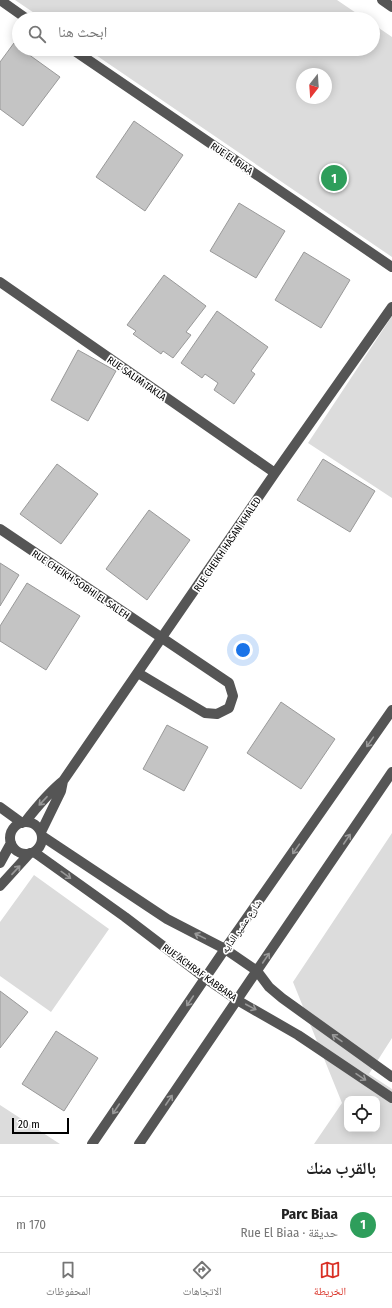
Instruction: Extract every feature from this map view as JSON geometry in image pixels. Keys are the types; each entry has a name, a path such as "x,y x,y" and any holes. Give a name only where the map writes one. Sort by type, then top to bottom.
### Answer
{"street":[{"path":"0,0 17,12"},
{"path":"382,0 392,7"},
{"name":"RUE EL BIAA","path":"82,56 392,267"},
{"name":"RUE SALIM TAKLA","path":"0,282 275,473"},
{"name":"RUE CHEIKH HASAN KHALED","path":"23,822 63,781 275,473 392,307"},
{"name":"RUE CHEIKH SOBHI EL SALEH","path":"0,529 229,683 233,696 229,708 217,714 205,713 138,673"},
{"name":"شارع عشير الدايه","path":"92,1144 225,949 392,710"},
{"path":"139,1144 392,772"},
{"name":"RUE CHEIKH HASAN KHALED","path":"41,834 61,791 63,781"},
{"path":"0,807 23,822 31,823 37,826 41,834 42,842 39,848 32,853 0,886"},
{"path":"0,863 10,841 10,834 14,827 23,822"},
{"path":"0,833 10,841 14,848 19,852 24,854 32,853"},
{"path":"41,834 167,919 225,949 257,971 269,987 282,998 392,1077"},
{"name":"RUE ACHRAF KABBARA","path":"32,853 125,917 205,978 237,1000 292,1032 392,1098"}],"shaded area":[{"path":"15,0 337,0 355,12 33,12"},
{"path":"380,29 392,37 392,257 97,56 380,56"},
{"path":"392,316 392,498 308,443"},
{"path":"392,833 392,1038 369,1074 392,1089 392,1144 314,1144 342,1103 293,982"},
{"path":"34,875 109,929 51,1012 0,976 0,922"},
{"path":"0,1105 60,1144 0,1144"}],"building":[{"path":"12,46 12,56 31,56 60,77 23,126 0,109 0,62"},
{"path":"134,121 183,155 145,211 96,177"},
{"path":"239,203 285,231 256,278 210,251"},
{"path":"304,252 350,280 321,328 275,300"},
{"path":"164,275 206,306 186,332 191,335 173,358 163,351 161,354 133,334 136,331 127,325"},
{"path":"217,311 268,347 251,371 255,374 234,404 214,390 218,383 205,374 202,378 181,363"},
{"path":"78,350 116,371 88,421 51,400"},
{"path":"323,459 375,491 350,532 297,500"},
{"path":"57,464 98,494 61,544 20,514"},
{"path":"149,510 190,540 147,600 106,569"},
{"path":"0,563 19,575 0,606"},
{"path":"27,583 80,616 46,670 0,641 0,626"},
{"path":"281,702 335,739 301,789 247,753"},
{"path":"167,725 208,747 184,791 143,769"},
{"path":"0,991 28,1012 0,1048"},
{"path":"56,1031 98,1058 64,1111 22,1084"}],"place":[{"name":"Parc Biaa","path":"334,178"}]}
